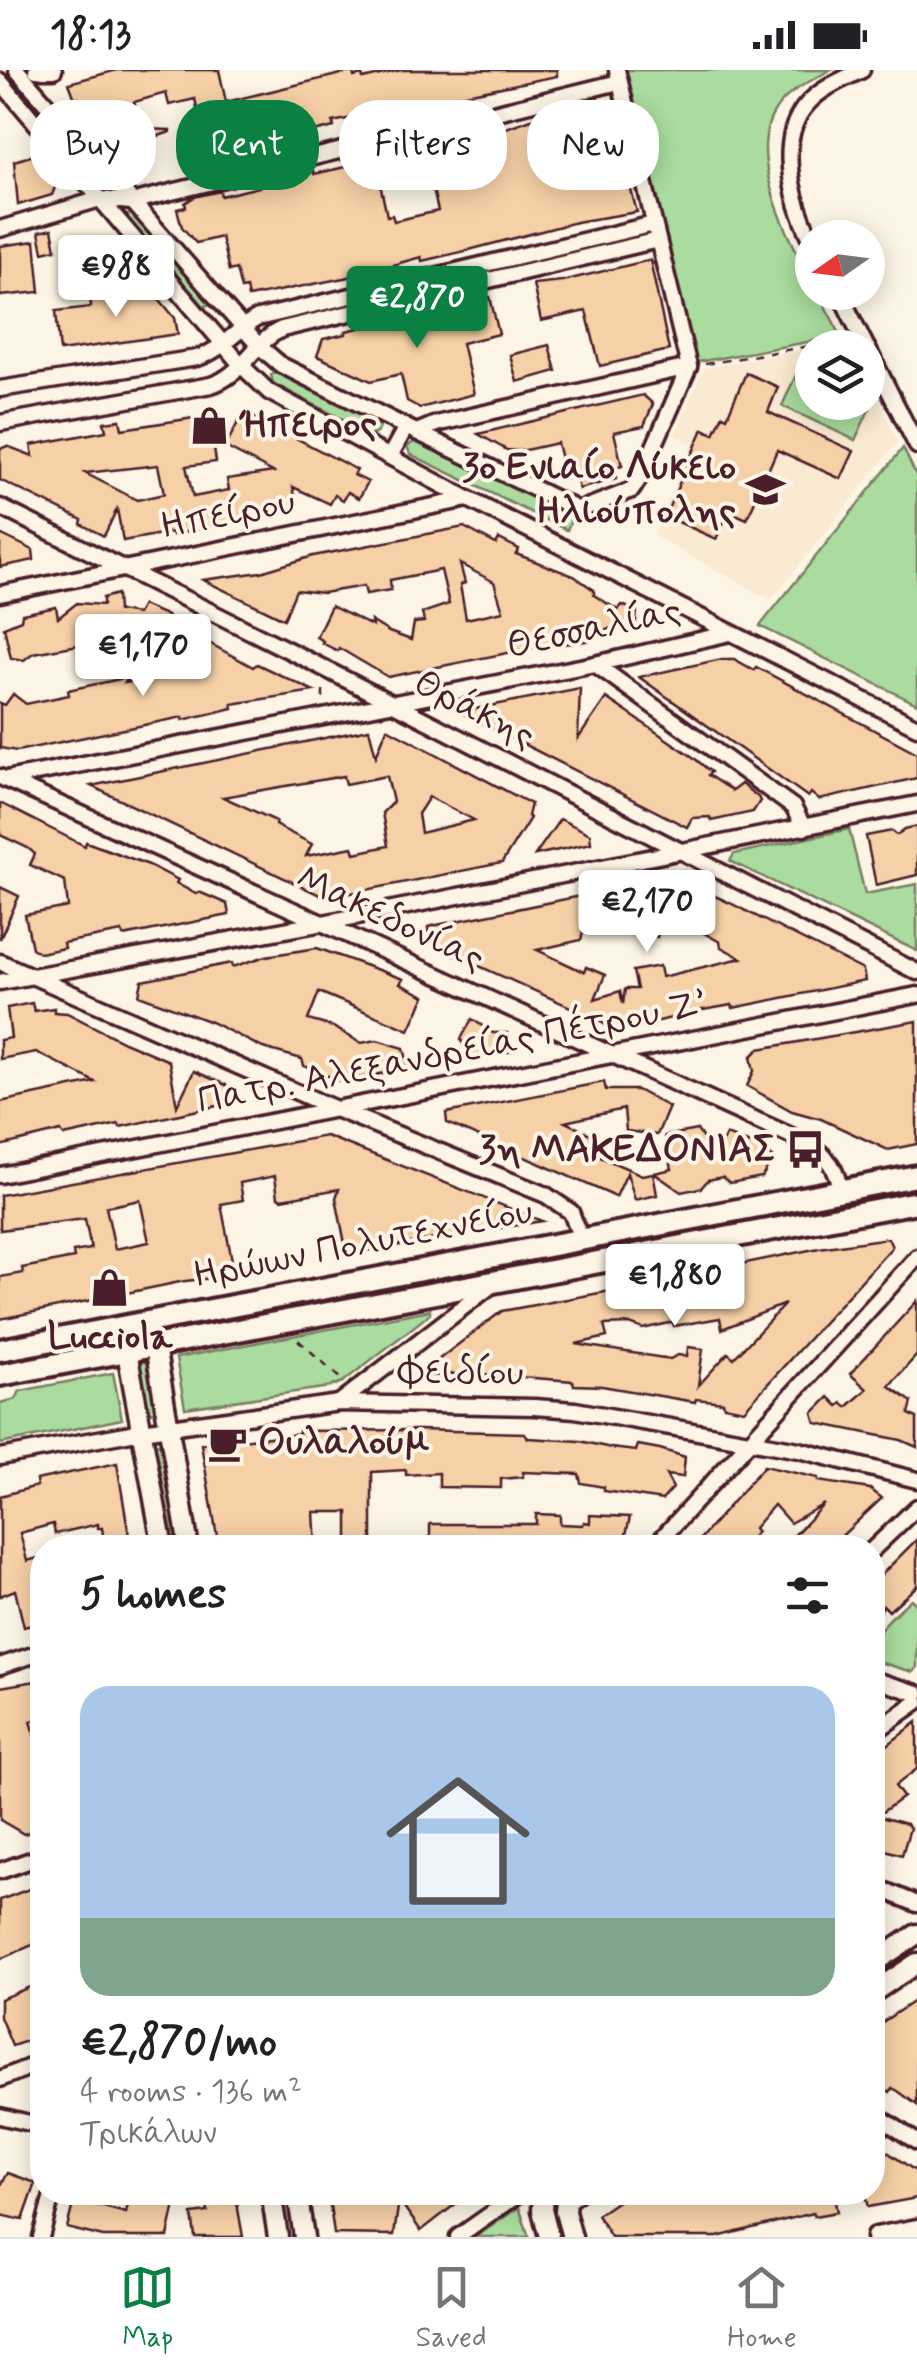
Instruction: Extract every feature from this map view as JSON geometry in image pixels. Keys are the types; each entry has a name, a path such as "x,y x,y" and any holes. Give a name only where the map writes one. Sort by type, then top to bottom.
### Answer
{"main road":[{"name":"Ηρώων Πολυτεχνείου","path":"0,1350 917,1176"},
{"name":"Ηρώων Πολυτεχνείου","path":"0,1375 917,1202"}],"street":[{"path":"54,70 27,71 0,81 242,366 269,392 468,499 917,727"},
{"path":"802,220 792,183 790,153 796,120 820,92 862,70"},
{"path":"0,229 100,199 131,202 618,76 688,370 632,490 580,510 281,365 241,327 131,202 27,71"},
{"path":"0,389 197,358 212,354 241,327 258,318 654,224"},
{"path":"0,423 211,385 233,376 270,334 282,328 658,240"},
{"path":"390,456 411,430 688,370"},
{"path":"885,384 917,446"},
{"name":"Ηπείρου","path":"0,594 468,499"},
{"name":"Θράκης","path":"0,507 917,972"},
{"name":"Θεσσαλίας","path":"2,779 595,664 730,632"},
{"path":"595,664 793,807 804,828"},
{"name":"Μακεδονίας","path":"2,779 811,1145 836,1169 840,1190"},
{"path":"0,982 323,923 917,804"},
{"path":"0,962 546,1196 571,1212 581,1239"},
{"name":"Πατρ. Αλεξανδρείας Πέτρου Ζ’","path":"0,1174 917,995"},
{"path":"664,1535 917,1257"},
{"name":"Ηρώων Πολυτεχνείου","path":"339,1404 493,1284"},
{"path":"156,1346 187,1535"},
{"path":"127,1352 160,1535"},
{"name":"Φειδίου","path":"0,1457 142,1431 339,1404 575,1410 750,1441 917,1480"},
{"path":"885,1537 917,1506"},
{"path":"0,1666 30,1656"},
{"path":"885,1682 917,1693"},
{"path":"885,1725 917,1702"},
{"path":"4,1864 30,1859"},
{"path":"885,1891 917,1904"},
{"path":"885,1955 917,1934"},
{"path":"885,1983 917,1962"},
{"path":"0,2079 30,2067"},
{"path":"0,2116 30,2123"},
{"path":"885,2121 917,2142"},
{"path":"41,2237 50,2205"},
{"path":"273,2205 278,2237"},
{"path":"299,2205 304,2237"},
{"path":"458,2237 504,2205"},
{"path":"542,2205 549,2237"},
{"path":"565,2205 572,2237"},
{"path":"876,2237 917,2229"}],"path":[{"path":"688,370 795,355"},
{"path":"323,698 324,688"},
{"path":"281,1322 357,1391"}],"shaded area":[{"name":"3ο Ενιαίο Λύκειο Ηλιούπολης","path":"795,351 795,420 885,420 885,414 898,442 771,600 654,536 692,444 675,435 704,368"}],"green space":[{"path":"620,70 830,70 784,99 769,124 765,146 773,195 795,246 795,310 827,310 838,330 795,330 795,344 692,363 649,190 659,190 659,100 627,100"},
{"path":"25,91 33,100 30,107 20,96"},
{"path":"131,212 208,305 204,306 126,217"},
{"path":"576,250 577,253 280,322 279,319"},
{"path":"279,371 375,421 380,427 378,432 373,435 273,383 271,375"},
{"path":"795,377 795,412 782,406"},
{"path":"812,420 864,420 855,440"},
{"path":"415,442 573,516 567,530 410,454 407,446"},
{"path":"903,448 917,477 917,704 760,626"},
{"path":"849,829 865,894 917,884 917,951 730,861 734,854"},
{"path":"862,1195 863,1201 588,1253 587,1247"},
{"path":"566,1252 568,1258 335,1301 334,1295"},
{"path":"318,1298 318,1304 123,1341 121,1335"},
{"path":"430,1310 430,1314 343,1382 185,1408 176,1358"},
{"path":"111,1336 112,1342 0,1364 0,1360"},
{"path":"147,1361 156,1411 148,1412 139,1363"},
{"path":"113,1373 122,1419 0,1444 0,1403 16,1399 20,1391"},
{"path":"161,1444 177,1535 168,1535 152,1445"},
{"path":"911,1599 917,1605 917,1668 913,1672 885,1664 885,1624"},
{"path":"519,2207 529,2237 476,2237"}],"building":[{"path":"117,70 219,70 226,100 176,100 169,105 166,93 141,100 79,100 69,83"},
{"path":"401,70 557,70 557,76 436,100 339,100 339,121 333,122 334,127 319,131 319,100 234,100 353,71 354,77 362,75 363,79"},
{"path":"527,121 527,190 631,190 637,212 576,222 422,261 421,257 349,277 248,297 246,288 241,289 236,269 229,271 221,237 196,243 182,227 177,209 186,207 185,203 194,197 220,191 221,196 246,190 319,190 319,173 339,168 339,190 381,190 387,216 392,215 394,221 438,211 433,190 507,190 507,128"},
{"path":"156,130 170,132 156,137"},
{"path":"30,156 30,190 54,190 52,195 18,205 14,161"},
{"path":"52,229 56,249 43,252 39,232"},
{"path":"35,241 40,292 0,296 0,246"},
{"path":"650,260 669,350 600,366 586,311 541,321 533,284"},
{"path":"146,283 175,318 178,334 60,351 56,311 91,307 90,295 134,292 135,285"},
{"path":"490,297 499,334 462,343 474,394 420,408 407,401 401,374 371,381 317,356 323,339 346,331"},
{"path":"549,345 556,371 517,382 510,355"},
{"path":"746,373 778,387 768,412 854,451 841,479 777,450 747,519 729,511 716,539 665,516 703,429 714,434 723,415 727,417"},
{"path":"643,395 653,404 644,426 614,432 622,466 614,468 616,479 579,489 576,477 566,479 557,443 507,450 478,434"},
{"path":"242,415 254,421 256,418 357,470 354,475 368,482 359,498 348,492 343,500 335,495 330,504 293,487 297,506 173,535 172,532 123,541 117,509 104,536 81,524 82,520 0,480 0,449 7,446 33,456 31,445 106,431 104,422 120,420 122,429 200,417 220,417 224,447 213,441 216,462 186,466 193,497 229,490 227,479 273,472 225,447","holes":["158,465 164,494 137,500 85,473"]},
{"path":"464,527 496,544 499,539 519,549 516,554 574,576 618,610 622,605 637,611 635,630 619,630 618,626 590,635 591,640 388,677 316,637 331,606 411,640 414,623 424,622 422,613 449,604 441,570 390,580 391,590 366,594 364,586 323,593 296,590 284,619 203,580 261,572 313,556","holes":["460,564 494,582 503,611 466,619"]},
{"path":"0,534 33,550 34,560 0,567"},
{"path":"117,594 118,611 137,614 142,605 168,616 171,656 114,631 114,639 33,653 24,660 11,658 4,627 21,620 22,614 56,607 58,618 77,603 103,605 103,598"},
{"path":"191,633 253,667 257,664 314,691 232,704 233,708 183,720 17,751 0,748 0,703 5,705 13,694 26,704 129,677 125,683 189,670 175,662"},
{"path":"734,659 754,670 756,667 917,753 917,778 819,800 811,793 808,797 639,677"},
{"path":"580,688 578,739 606,698 693,757 711,772 708,775 732,791 741,784 758,797 760,801 753,812 711,821 710,817 692,818 687,827 460,712"},
{"path":"387,728 531,804 530,818 502,863 326,898 91,786 369,729 376,756","holes":["344,776 346,784 387,776 393,802 382,813 388,846 355,853 353,847 306,856 312,844 275,825 276,821 223,797","429,797 474,820 421,833 418,814"]},
{"path":"0,803 85,846 86,842 149,865 196,894 227,904 229,915 123,936 122,932 63,943 64,948 40,953 32,948 25,915 68,907 65,881 30,865 35,854 0,835"},
{"path":"560,819 590,834 591,843 535,855"},
{"path":"917,826 917,875 876,885 866,836 892,831 897,835"},
{"path":"667,879 679,883 680,880 728,902 863,970 865,981 733,1008 732,1005 703,1010 619,1031 619,1027 613,1030 595,1018 428,943 428,927 610,890 615,916 605,918 607,927 583,932 581,940 537,950 584,972 586,967 605,975 595,999 620,991 623,1004 625,989 637,989 633,971 660,966 662,977 741,958 686,923 684,929 662,917 657,937 637,932 638,911 627,913 638,885 648,887 650,881 665,883"},
{"path":"0,887 19,896 0,939"},
{"path":"317,948 403,979 400,984 425,996 409,1030 319,992 308,1020 333,1027 361,1043 377,1040 404,1048 409,1068 347,1084 304,1066 302,1059 263,1048 211,1022 139,995 142,981 232,963 233,967 266,956"},
{"path":"32,1003 34,1011 54,1008 54,1012 67,1013 169,1061 177,1106 194,1071 233,1088 231,1103 120,1127 119,1124 64,1136 61,1131 0,1146 0,1102 95,1082 36,1052 0,1059 0,1040 11,1038 7,1008"},
{"path":"472,1019 493,1033 507,1033 512,1051 469,1060 461,1039"},
{"path":"917,1021 917,1144 888,1150 821,1119 792,1111 747,1086 754,1071 751,1057 759,1049"},
{"path":"604,1082 606,1090 637,1090 669,1107 657,1135 626,1131 624,1109 565,1122 605,1141 598,1156 642,1175 653,1173 657,1195 635,1200 627,1173 616,1197 447,1123 446,1113"},
{"path":"697,1130 715,1156 726,1135 762,1148 772,1157 762,1177 730,1183 722,1177 708,1180 701,1188 681,1192 654,1173 672,1169 665,1136"},
{"path":"326,1136 542,1221 347,1254 336,1198 339,1189 282,1199 278,1197 275,1176 240,1183 243,1200 221,1204 235,1276 185,1281 0,1319 0,1277 23,1273 22,1268 74,1258 73,1252 91,1249 85,1219 0,1230 0,1195","holes":["140,1200 149,1242 115,1249 106,1207"]},
{"path":"888,1238 892,1247 744,1410 724,1406 723,1402 695,1402 574,1385 573,1381 467,1373 432,1376 430,1366 502,1311","holes":["785,1304 734,1358 728,1353 698,1386 703,1349 688,1347 687,1356 670,1359 576,1344 607,1337 604,1325 630,1324 643,1329 720,1318 722,1329"]},
{"path":"917,1301 917,1355 889,1386 912,1402 909,1414 917,1418 917,1447 901,1440 816,1423 813,1413 829,1397 838,1406 842,1403 847,1407 867,1389 850,1374"},
{"path":"299,1431 525,1433 528,1438 580,1441 636,1451 638,1445 685,1457 683,1477 666,1475 673,1488 662,1500 604,1491 604,1487 581,1483 579,1474 523,1472 523,1477 501,1479 501,1488 439,1487 439,1473 372,1472 372,1535 348,1535 348,1512 314,1512 315,1535 217,1535 201,1444"},
{"path":"117,1463 129,1535 103,1535 98,1524 55,1534 53,1524 20,1533 27,1561 30,1560 30,1625 24,1627 15,1590 0,1596 0,1496 37,1486 36,1480"},
{"path":"764,1466 818,1481 870,1489 882,1498 843,1535 794,1535 824,1504 790,1523 774,1505 754,1528 754,1535 704,1535"},
{"path":"536,1514 560,1515 560,1524 583,1525 590,1523 590,1515 630,1517 626,1535 430,1535 430,1524 536,1524"},
{"path":"917,1539 917,1586 889,1611 885,1607 885,1571"},
{"path":"30,1682 30,1832 24,1834 0,1820 0,1687"},
{"path":"917,1722 917,1769 895,1786 903,1797 885,1810 885,1747"},
{"path":"885,1818 910,1828 902,1855 885,1850"},
{"path":"30,1889 30,1946 0,1959 0,1900"},
{"path":"30,1987 30,2040 12,2046 0,2017 0,1999"},
{"path":"917,1999 917,2105 892,2088 890,2092 885,2089 885,2020"},
{"path":"885,2150 917,2172 917,2198 885,2204"},
{"path":"8,2173 30,2181 30,2200 23,2220 0,2215 0,2187"},
{"path":"73,2205 96,2205 126,2213 128,2205 175,2205 168,2237 103,2237 67,2228"},
{"path":"207,2205 237,2205 243,2237 195,2237 192,2214 208,2212"},
{"path":"330,2205 398,2205 394,2235 334,2234"},
{"path":"403,2205 454,2205 421,2231"},
{"path":"612,2205 836,2205 837,2212 814,2216 813,2213 717,2237 611,2237 597,2215"}],"place":[{"name":"Ήπειρος","path":"209,425"},
{"name":"3ο Ενιαίο Λύκειο Ηλιούπολης","path":"766,490"},
{"name":"3η ΜΑΚΕΔΟΝΙΑΣ","path":"806,1150"},
{"name":"Lucciola","path":"110,1288"},
{"name":"Ουλαλούμ","path":"228,1443"}]}
